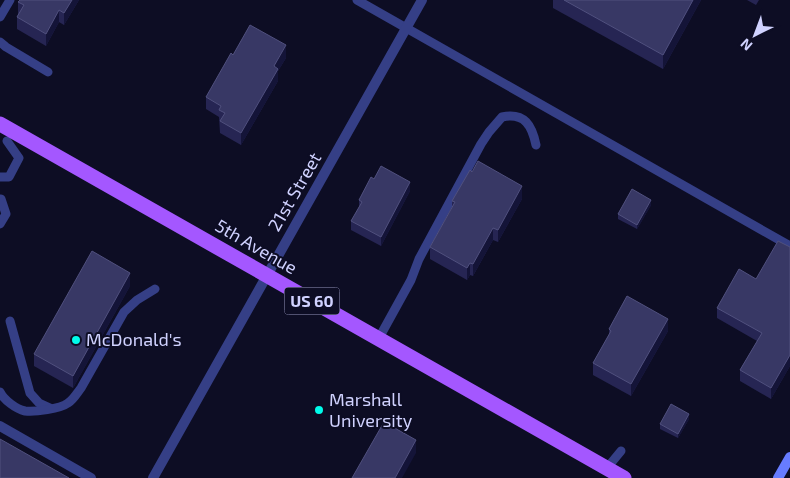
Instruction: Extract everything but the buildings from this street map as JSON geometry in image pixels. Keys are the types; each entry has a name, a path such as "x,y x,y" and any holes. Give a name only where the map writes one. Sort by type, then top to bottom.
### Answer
{"main road":[{"name":"5th Avenue","path":"0,124 7,138 266,275 624,478"},
{"path":"778,478 790,456"}],"street":[{"name":"21st Street","path":"153,478 422,0"},
{"path":"0,426 91,478"}],"lane":[{"path":"0,17 10,0"},
{"path":"357,0 790,246"},
{"path":"0,42 6,48 48,72"},
{"path":"378,338 411,280 419,259 476,152 497,122 502,117 518,116 527,122 533,130 536,145"},
{"path":"0,178 9,177 19,158 7,138"},
{"path":"0,199 6,214 0,224"},
{"path":"0,392 12,404 25,410 52,409 67,404 74,398 124,312 136,300 155,288"},
{"path":"10,321 30,393 39,403 52,409"},
{"path":"607,468 620,452"}],"place":[{"name":"McDonald's","path":"76,340"},
{"name":"Marshall University","path":"319,410"}]}
